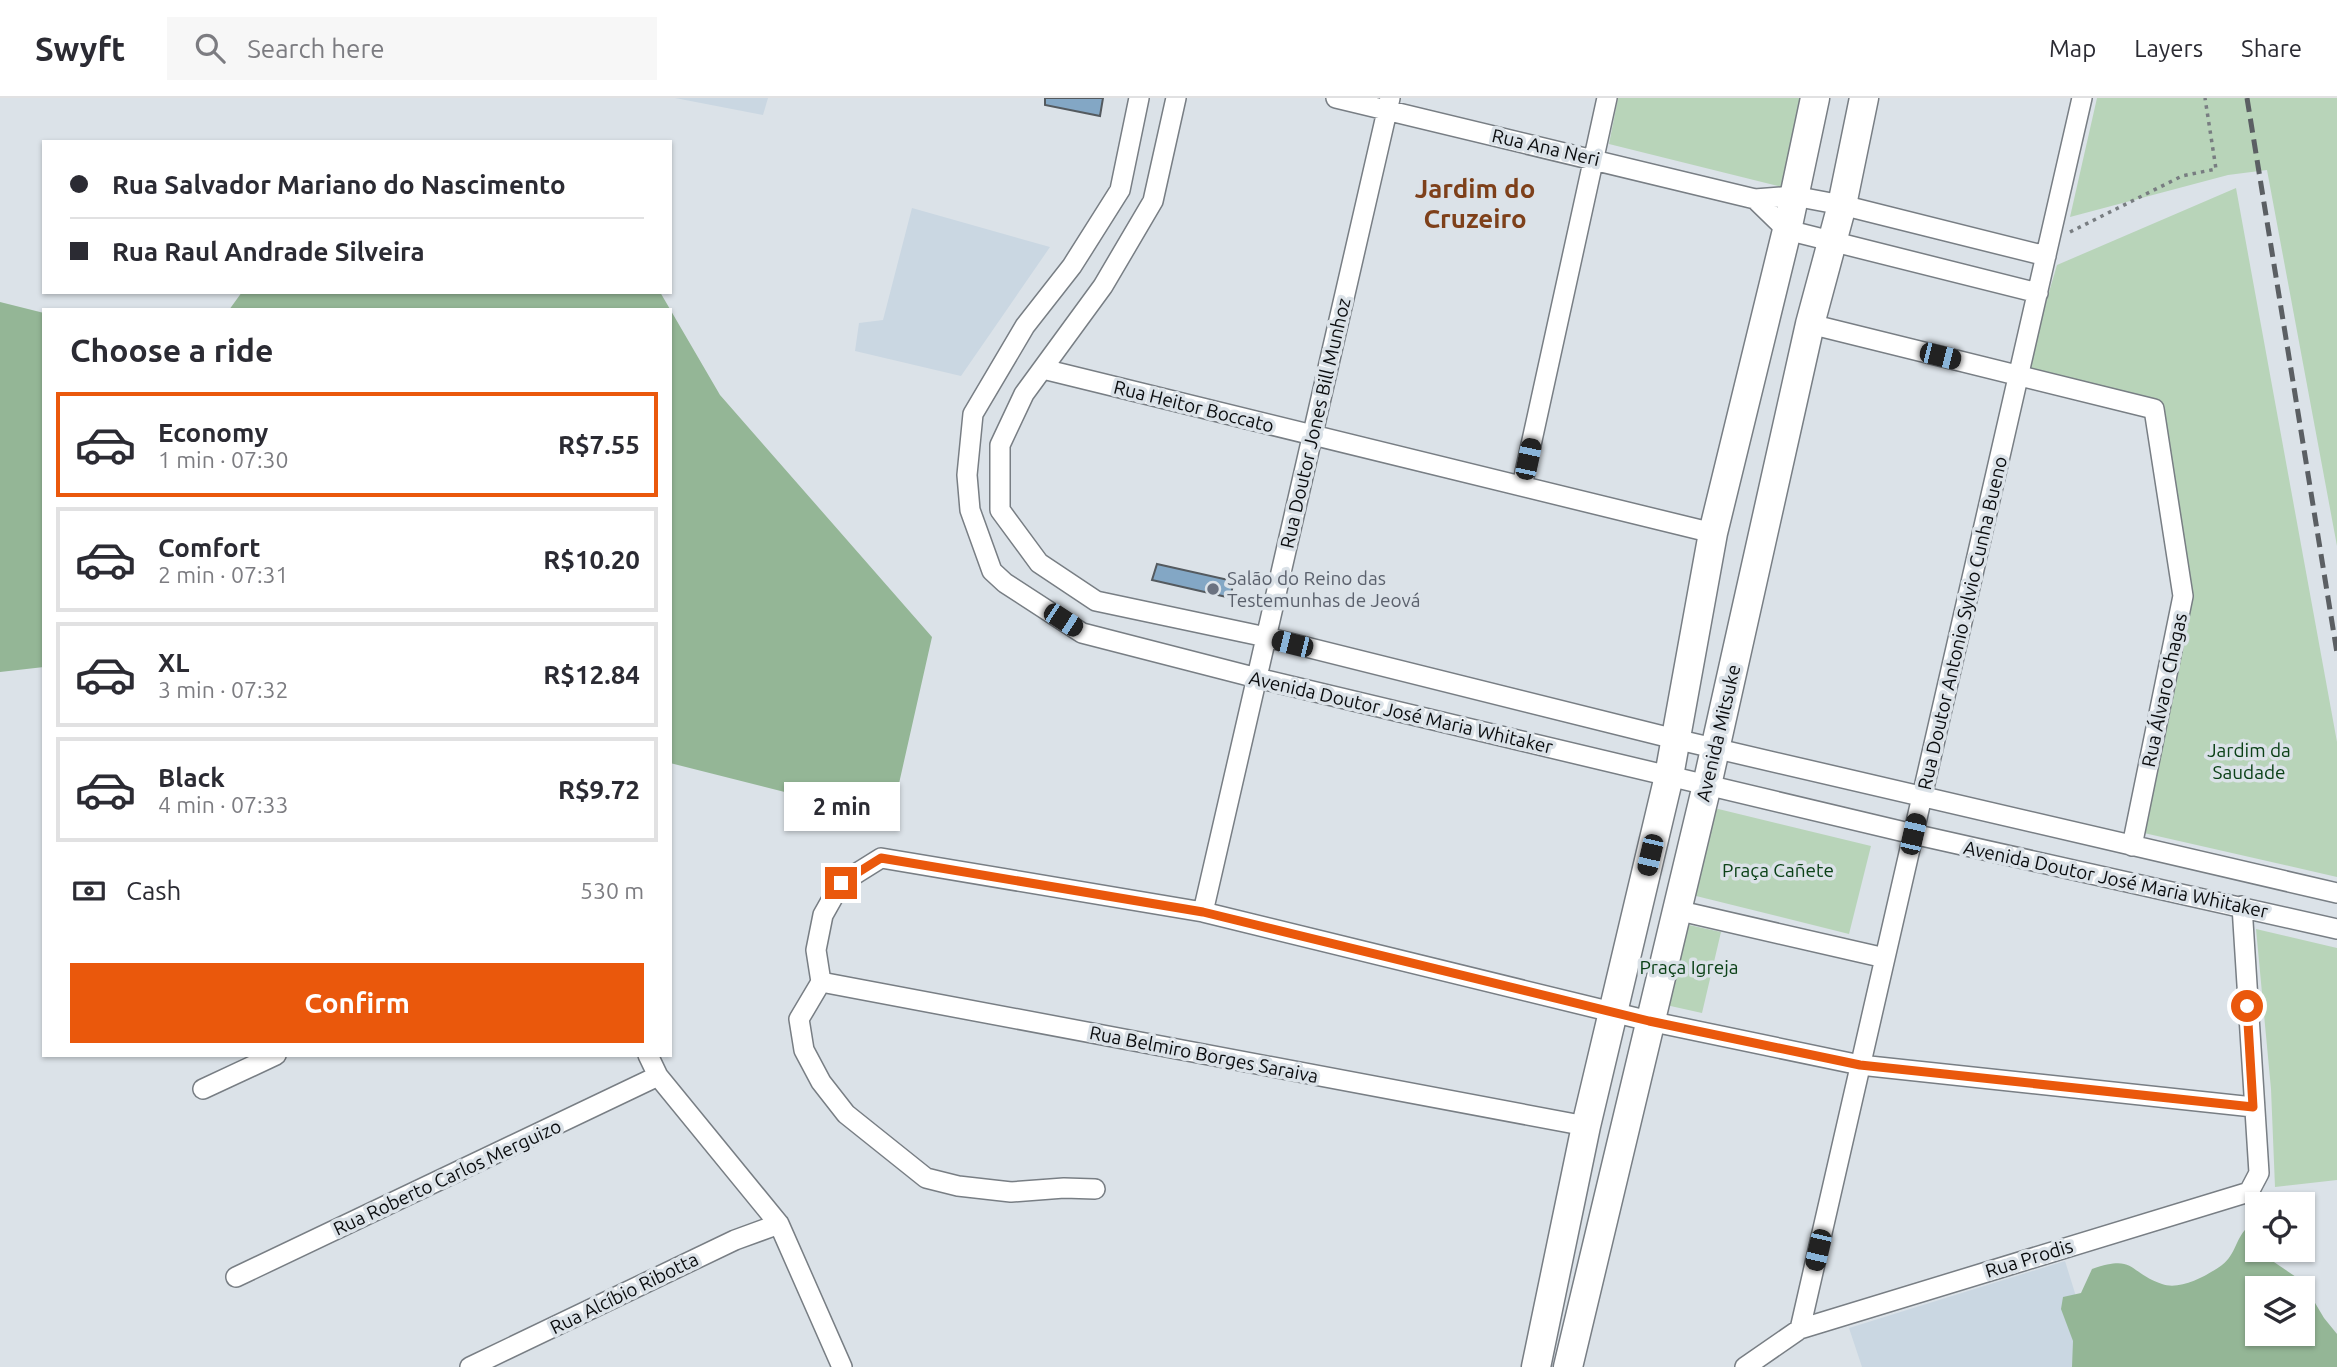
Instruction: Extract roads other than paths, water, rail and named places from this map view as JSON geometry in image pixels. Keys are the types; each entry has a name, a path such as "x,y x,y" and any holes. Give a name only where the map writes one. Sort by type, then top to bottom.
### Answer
{"main road":[{"name":"Avenida Mitsuke","path":"1536,1367 1589,1116 1669,776 1713,533 1787,230 1815,98"},
{"name":"Avenida Mitsuke","path":"1568,1367 1626,1115 1707,785 1810,324 1842,205 1864,98"},
{"path":"1589,1116 1626,1115"}],"street":[{"name":"Avenida Doutor José Maria Whitaker","path":"1139,98 1119,190 1072,266 1025,326 973,414 967,475 970,510 992,571 1005,583 1082,633 1257,678 1913,834 2337,929"},
{"name":"Avenida Doutor José Maria Whitaker","path":"1176,98 1153,201 1103,286 1024,394 1000,445 1000,510 1039,563 1096,601 1266,637 1675,740 2337,893"},
{"name":"Rua Ana Neri","path":"1336,98 1389,104 1755,199 1794,196 2047,249"},
{"path":"1522,486 1607,98"},
{"name":"Rua Doutor Antonio Sylvio Cunha Bueno","path":"1800,1329 2082,98"},
{"name":"Rua Doutor Jones Bill Munhoz","path":"1203,912 1389,104"},
{"name":"Rua Ana Neri","path":"1755,199 1787,230"},
{"path":"1787,230 2038,293"},
{"path":"1810,324 2018,375"},
{"name":"Rua Heitor Boccato","path":"1043,369 1713,533"},
{"name":"Rua Álvaro Chagas","path":"2018,375 2154,409 2183,596 2132,846"},
{"path":"1096,1189 1064,1188 1011,1192 958,1186 926,1178 846,1114 821,1082 804,1050 799,1019 821,982 816,950 823,915 841,883 881,858 1203,912 1649,1021 1860,1065 2253,1107 2242,906"},
{"path":"1676,910 1885,958"},
{"name":"Rua Belmiro Borges Saraiva","path":"821,982 1589,1116"},
{"path":"203,1089 271,1057"},
{"path":"649,1057 658,1076 779,1224 842,1367"},
{"name":"Rua Roberto Carlos Merguizo","path":"236,1277 658,1076"},
{"name":"Rua Prodis","path":"1800,1329 2249,1192 2259,1173 2253,1107"},
{"name":"Rua Alcíbio Ribotta","path":"470,1367 735,1240 779,1224"},
{"path":"1745,1367 1800,1329"}],"railway":[{"path":"2247,98 2337,653"}],"place":[{"name":"Salão do Reino das Testemunhas de Jeová","path":"1213,589"}],"district":[{"name":"Jardim do Cruzeiro","path":"1475,203"}],"park label":[{"name":"Jardim da Saudade","path":"2249,761"},
{"name":"Praça Cañete","path":"1778,870"},
{"name":"Praça Igreja","path":"1689,967"}]}
